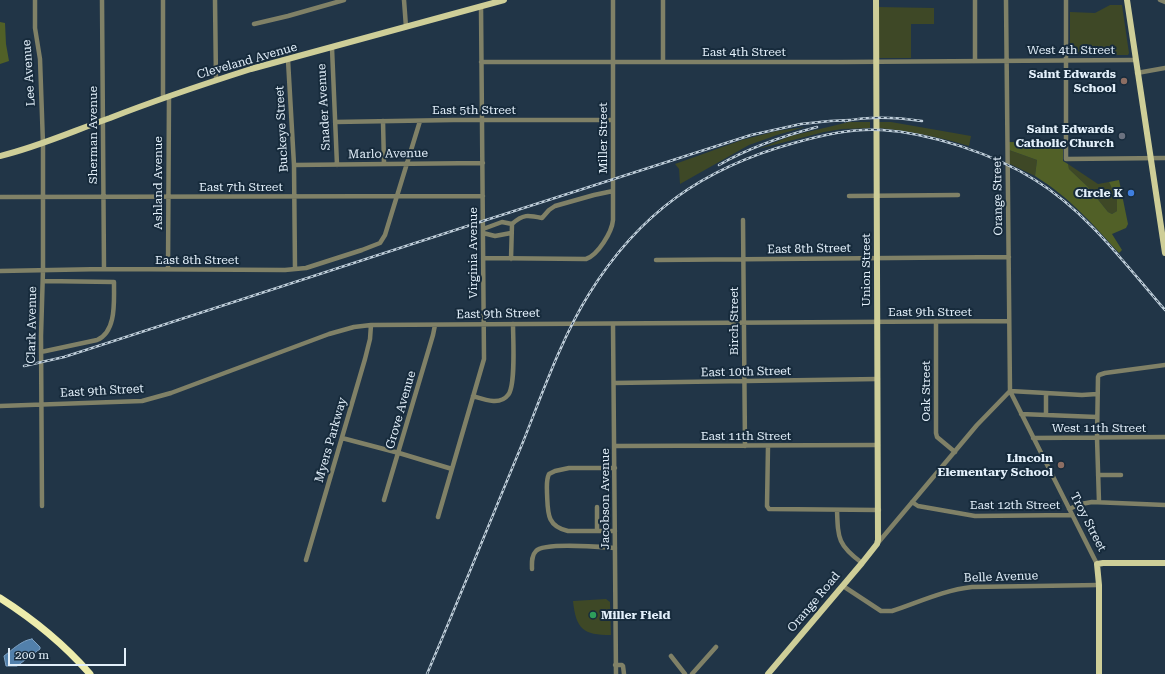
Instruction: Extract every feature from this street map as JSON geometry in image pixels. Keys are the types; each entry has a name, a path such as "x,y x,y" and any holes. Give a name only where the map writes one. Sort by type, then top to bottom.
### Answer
{"highway":[{"path":"0,598 51,635 90,674"}],"main road":[{"name":"Cleveland Avenue","path":"0,156 27,150 103,120 216,80 504,0"},
{"name":"Union Street","path":"876,0 878,542"},
{"path":"1126,0 1163,226 1165,253"},
{"name":"Orange Road","path":"768,674 843,586 878,542"},
{"path":"1097,564 1165,563"},
{"name":"Troy Street","path":"1097,564 1100,585 1099,674"}],"street":[{"name":"Lee Avenue","path":"35,0 36,28 40,59 43,144"},
{"name":"Sherman Avenue","path":"102,0 104,269"},
{"name":"Ashland Avenue","path":"163,0 168,197 168,269"},
{"path":"215,0 216,80"},
{"path":"254,24 344,0"},
{"path":"404,0 406,27"},
{"name":"Miller Street","path":"511,259 586,259 592,257 611,230 613,220 614,120 612,61 613,0"},
{"path":"663,0 663,62"},
{"path":"975,0 975,61"},
{"name":"Orange Street","path":"1006,0 1010,391"},
{"path":"1066,0 1066,159 1165,158"},
{"path":"1160,0 1165,2"},
{"name":"Virginia Avenue","path":"438,516 484,359 481,6"},
{"name":"Snader Avenue","path":"332,48 337,165"},
{"name":"Buckeye Street","path":"288,60 294,165 295,269"},
{"name":"East 4th Street","path":"482,62 1007,60"},
{"name":"West 4th Street","path":"1007,60 1135,60"},
{"path":"1137,73 1165,68"},
{"name":"East 5th Street","path":"335,122 614,120"},
{"path":"383,121 384,164"},
{"path":"398,196 406,164 420,121"},
{"name":"Clark Avenue","path":"42,506 41,352 43,281 43,144"},
{"name":"Marlo Avenue","path":"294,165 483,162"},
{"path":"511,233 489,236 483,231 502,222 512,224 527,215 542,218 548,210 555,206 594,194 613,191"},
{"path":"849,196 958,195"},
{"name":"East 8th Street","path":"0,271 306,268 376,245 383,240 398,196"},
{"name":"East 7th Street","path":"0,197 483,196"},
{"name":"Birch Street","path":"743,220 745,446"},
{"path":"483,258 511,259 512,224"},
{"name":"East 8th Street","path":"656,260 1009,257"},
{"path":"41,352 97,340 103,337 111,320 114,286 114,282 43,281"},
{"name":"Oak Street","path":"936,321 936,433 937,437 955,452"},
{"name":"East 9th Street","path":"0,406 142,401 171,393 329,334 354,327 371,325 1009,321"},
{"path":"473,396 492,401 504,399 509,394 512,377 513,324"},
{"name":"Jacobson Avenue","path":"613,324 616,674"},
{"name":"Myers Parkway","path":"306,560 369,345 371,325"},
{"name":"Grove Avenue","path":"384,500 399,453 435,325"},
{"path":"1099,502 1097,438 1098,377 1101,374 1165,365"},
{"name":"East 10th Street","path":"614,383 878,379"},
{"path":"1010,391 1082,395 1097,394"},
{"name":"Troy Street","path":"1010,391 1097,564"},
{"name":"Orange Road","path":"878,542 977,425 1010,391"},
{"path":"1046,393 1046,416"},
{"path":"1021,414 1097,417"},
{"name":"West 11th Street","path":"1033,438 1165,437"},
{"path":"342,438 452,469"},
{"name":"East 11th Street","path":"614,446 878,445"},
{"path":"768,446 767,506 769,509 879,510"},
{"path":"615,468 569,468 555,471 549,474 548,477 548,516 554,525 562,530 568,531 615,531"},
{"path":"1098,475 1121,475"},
{"name":"East 12th Street","path":"912,502 918,506 975,516 1072,515"},
{"path":"1069,509 1085,502 1165,505"},
{"path":"597,507 597,531"},
{"path":"837,510 838,533 840,541 847,551 862,563"},
{"path":"532,569 533,555 536,550 542,548 567,546 615,548"},
{"name":"Belle Avenue","path":"843,586 881,611 886,611 912,604 943,592 965,588 1100,585"},
{"path":"692,674 716,647"},
{"path":"671,656 685,674"},
{"path":"616,665 623,666 624,674"}],"green space":[{"path":"1110,5 1122,5 1129,53 1128,55 1070,55 1070,12 1095,13"},
{"path":"878,7 934,8 934,24 911,24 911,58 878,58"},
{"path":"0,22 5,23 6,44 9,61 0,64"},
{"path":"849,122 870,122 870,128 842,129 824,132 758,149 791,136"},
{"path":"879,122 891,122 971,136 969,146 925,135 879,128"},
{"path":"805,127 749,145 680,184 679,169 675,164 742,140 777,131"},
{"path":"1008,142 1063,143 1063,161 1068,164 1069,169 1088,187 1108,212 1112,214 1117,211 1117,200 1109,182 1119,180 1128,224 1126,228 1112,234 1122,250 1119,253 1070,202 1048,184 1035,176 1037,160 1009,150"},
{"path":"1009,150 1037,160 1035,176 1010,164"},
{"path":"1068,164 1098,184 1109,182 1117,200 1117,211 1112,214 1108,212 1088,187 1069,169"},
{"name":"Miller Field","path":"606,599 610,602 611,635 601,635 587,632 579,624 576,618 573,601"}],"water":[{"path":"32,639 40,647 40,649 17,666 6,666 4,656 21,643"}],"railway":[{"path":"845,121 864,118 922,121"},
{"path":"24,366 64,357 751,135 801,124 850,120"},
{"path":"719,165 767,143 817,127"},
{"path":"427,674 553,366 579,311 608,265 629,240 652,217 702,180 761,153 794,143 849,131 882,130 920,135 941,140 961,146 1001,162 1035,180 1054,193 1072,207 1088,223 1120,257 1165,310"}],"place":[{"name":"Saint Edwards School","path":"1124,81"},
{"name":"Saint Edwards Catholic Church","path":"1122,136"},
{"name":"Circle K","path":"1131,193"},
{"name":"Lincoln Elementary School","path":"1061,465"},
{"name":"Miller Field","path":"593,615"}]}
